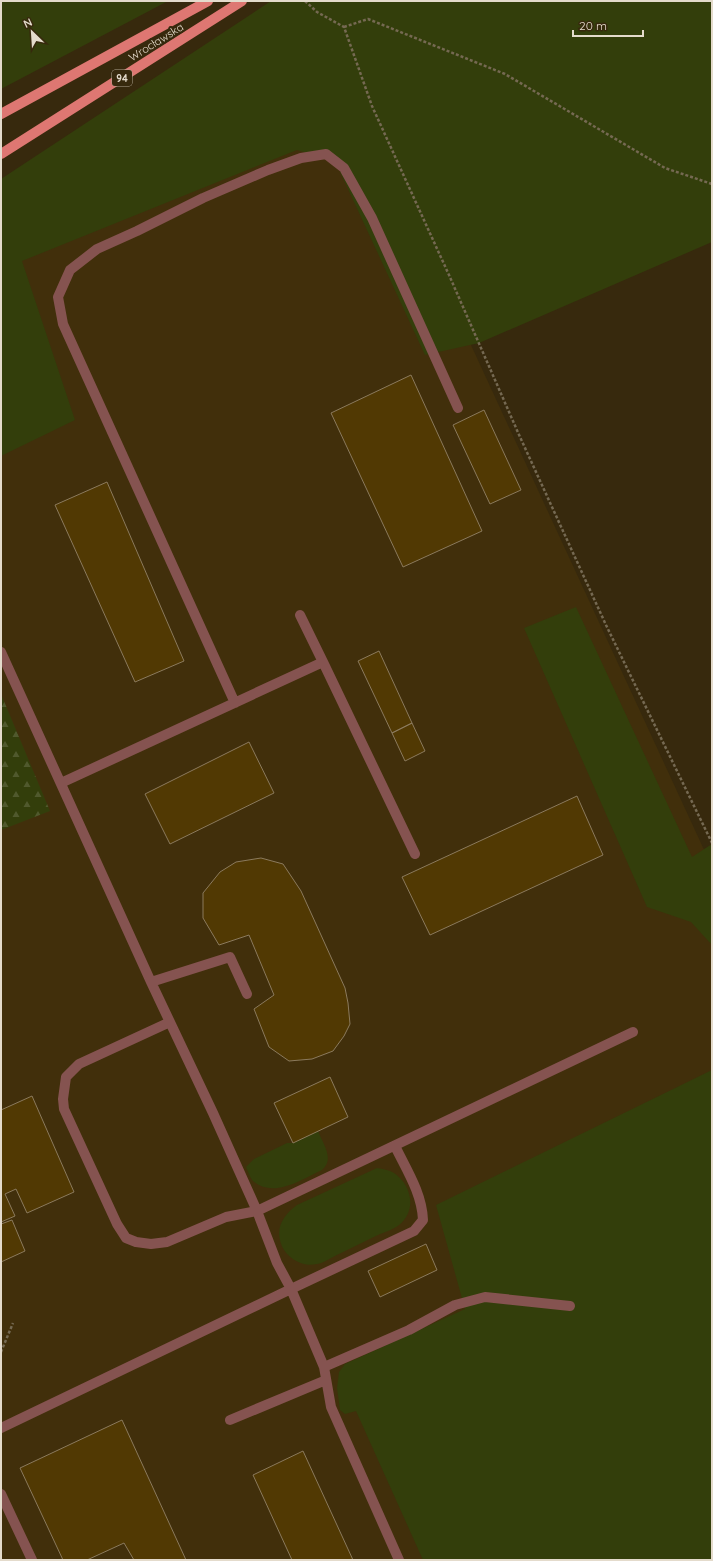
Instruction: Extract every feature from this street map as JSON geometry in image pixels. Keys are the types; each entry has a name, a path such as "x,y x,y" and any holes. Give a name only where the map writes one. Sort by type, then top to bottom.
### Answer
{"main road":[{"name":"Wrocławska","path":"1,114 208,1"},
{"name":"Wrocławska","path":"1,154 242,1"}],"lane":[{"path":"235,703 62,324 58,297 70,270 96,249 137,231 203,198 301,158 326,154 344,168 372,218 458,408"},
{"path":"300,615 415,854"},
{"path":"1,652 257,1211 277,1263 291,1289 324,1367 331,1407 399,1560"},
{"path":"61,783 323,662"},
{"path":"151,982 230,957 247,994"},
{"path":"170,1022 79,1064 66,1077 63,1100 64,1109 117,1224 126,1238 136,1242 151,1244 167,1242 226,1216 257,1211 633,1032"},
{"path":"1,1428 414,1231 424,1220 423,1207 416,1189 394,1146"},
{"path":"324,1367 409,1330 454,1305 484,1297 570,1306"},
{"path":"230,1420 326,1380"},
{"path":"1,1494 32,1560"}],"path":[{"path":"305,1 318,12 344,27 372,106 449,275 520,437 606,625 712,843"},
{"path":"344,27 368,19 505,74 665,168 712,184"},
{"path":"1,1352 13,1323"}],"shaded area":[{"path":"327,33 712,867 712,1560 1,1560 1,211"}],"green space":[{"path":"1,1 168,1 1,89"},
{"path":"271,1 712,1 712,242 479,343 425,355 335,161 297,150 22,261 75,420 1,456 1,179"},
{"path":"576,607 692,857 712,844 712,945 691,922 647,907 524,628"},
{"path":"1,694 50,811 1,830"},
{"path":"712,1070 712,1560 423,1560 356,1411 345,1414 340,1410 337,1388 339,1372 345,1364 465,1309 436,1205"},
{"path":"318,1131 328,1156 326,1166 322,1170 288,1186 279,1188 261,1186 252,1180 246,1167 254,1159 287,1143 293,1143"},
{"path":"377,1168 394,1173 405,1184 408,1191 410,1206 405,1219 399,1225 320,1263 311,1265 305,1264 294,1260 289,1256 282,1246 279,1229 289,1212 297,1205"}],"building":[{"path":"411,375 482,531 403,567 331,413"},
{"path":"484,410 521,490 490,504 453,425"},
{"path":"107,482 184,661 135,682 55,505"},
{"path":"379,651 412,723 392,733 358,661"},
{"path":"412,723 425,751 405,761 392,733"},
{"path":"249,742 274,793 170,844 145,794"},
{"path":"577,796 603,855 430,935 402,877"},
{"path":"261,858 283,864 301,891 345,988 350,1024 344,1036 333,1051 312,1059 289,1061 269,1047 254,1009 274,995 249,935 219,945 203,918 203,893 220,872 236,862"},
{"path":"330,1077 348,1117 293,1143 274,1103"},
{"path":"32,1096 74,1192 27,1213 16,1189 5,1194 15,1216 1,1222 1,1110"},
{"path":"12,1220 25,1251 1,1262 1,1224"},
{"path":"426,1244 437,1270 380,1297 368,1271"},
{"path":"122,1420 186,1560 134,1560 124,1543 87,1560 63,1560 20,1468"},
{"path":"303,1451 353,1560 292,1560 253,1475"}]}
